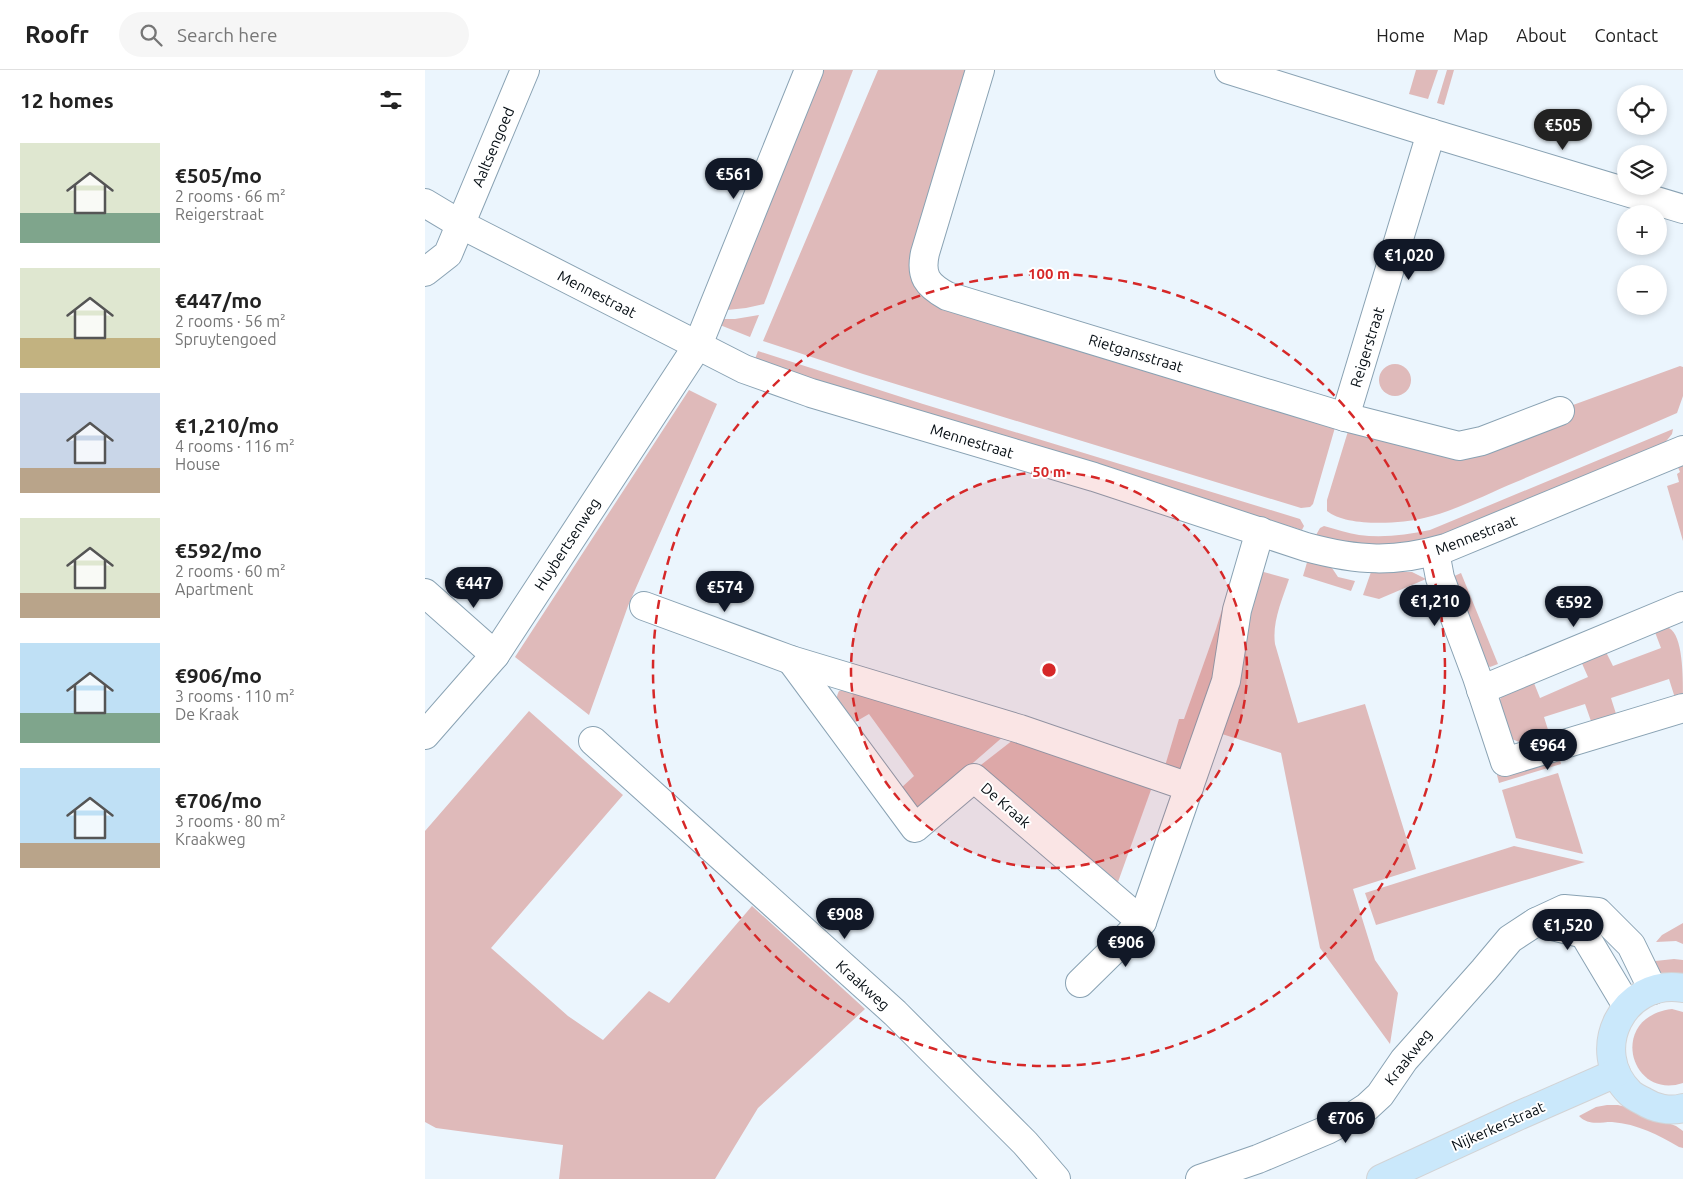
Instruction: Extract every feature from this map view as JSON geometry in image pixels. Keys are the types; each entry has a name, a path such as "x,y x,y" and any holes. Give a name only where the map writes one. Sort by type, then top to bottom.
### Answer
{"main road":[{"path":"1683,988 1673,986 1653,990 1639,996 1627,1006 1615,1026 1610,1050 1616,1073 1630,1094 1652,1107 1677,1110 1683,1108"},
{"name":"Nijkerkerstraat","path":"1381,1179 1616,1073"}],"street":[{"name":"Aaltsengoed","path":"425,272 448,254 525,70"},
{"name":"Huybertsenweg","path":"425,735 495,655 698,345 809,70"},
{"name":"Rietgansstraat","path":"980,70 924,258 925,277 933,288 956,299 1345,417 1459,446 1482,440 1560,411"},
{"path":"1229,70 1683,209"},
{"name":"Reigerstraat","path":"1345,417 1431,133"},
{"name":"Mennestraat","path":"425,203 460,224 744,369 811,393 1093,477 1332,554 1391,559 1435,552 1683,450"},
{"path":"1080,984 1142,922 1226,681 1237,610 1260,531"},
{"path":"1435,552 1440,578 1505,762 1683,708"},
{"path":"425,593 495,655"},
{"path":"644,606 791,660 1020,728 1189,787"},
{"path":"1481,690 1683,606"},
{"name":"De Kraak","path":"791,660 915,828 974,778 1142,922"},
{"name":"Kraakweg","path":"593,741 895,1013 1025,1143 1056,1179"},
{"name":"Kraakweg","path":"1200,1179 1257,1159 1327,1130 1367,1107 1380,1095 1404,1060 1510,938 1536,922 1564,910 1598,912 1631,945 1653,990"},
{"path":"1536,922 1585,934 1627,1006"}],"shaded area":[{"path":"822,70 853,70 764,304 727,310"},
{"path":"878,70 968,70 912,278 1336,424 1313,504 1310,507 1301,508 863,374 763,341"},
{"path":"1416,70 1438,70 1428,99 1409,94"},
{"path":"1447,70 1454,70 1444,105 1437,103"},
{"path":"759,315 750,337 720,325 722,319"},
{"path":"758,351 923,404 1300,519 1304,526 1302,530 810,381 755,359"},
{"path":"1395,364 1406,369 1411,380 1406,391 1395,396 1384,391 1379,380 1384,369"},
{"path":"1680,366 1683,367 1683,396 1677,413 1459,507 1424,518 1388,523 1347,520 1327,511 1327,500 1349,428 1457,459 1562,409"},
{"path":"689,390 717,404 628,606 589,715 515,657"},
{"path":"1673,429 1672,434 1663,445 1436,540 1376,548 1335,541 1316,535 1320,528 1324,526 1368,536 1403,535 1430,530"},
{"path":"1683,463 1683,541 1667,486 1679,482 1677,474 1680,472 1677,465"},
{"path":"1308,559 1330,565 1338,577 1355,581 1351,591 1303,576"},
{"path":"1236,564 1226,602 1215,673 1181,770 1165,766 1179,719 1184,719 1216,629"},
{"path":"1260,571 1289,579 1278,611 1274,636 1298,723 1365,704 1416,869 1353,889 1375,960 1398,993 1390,1044 1320,948 1281,753 1222,734 1244,658 1251,602"},
{"path":"1371,572 1412,572 1426,579 1379,599 1363,595"},
{"path":"1461,573 1498,664 1490,667 1484,663 1450,578"},
{"path":"1653,627 1669,628 1674,632 1680,648 1683,695 1675,698 1669,679 1611,698 1617,717 1592,724 1585,704 1544,717 1550,736 1522,743 1509,738 1498,704 1502,695 1532,678 1540,698 1588,677 1580,659 1604,648 1613,666 1661,648"},
{"path":"845,689 1005,735 919,810 900,789 914,776 869,714 850,725 842,713 838,705 837,696 839,691"},
{"path":"529,711 623,795 491,948 568,1016 603,1040 649,991 669,1003 752,906 865,1009 758,1108 715,1179 559,1179 563,1145 436,1128 425,1122 425,831"},
{"path":"1013,740 1152,787 1118,882 977,768"},
{"path":"1559,756 1561,764 1499,783 1497,775"},
{"path":"1558,773 1583,854 1516,838 1502,790"},
{"path":"1514,846 1585,862 1376,925 1365,893"},
{"path":"1683,923 1683,944 1676,941 1656,942 1662,935"},
{"path":"1683,960 1683,978 1657,976 1654,968 1655,961"},
{"path":"1672,1009 1683,1012 1683,1083 1665,1085 1650,1080 1639,1070 1633,1056 1633,1041 1639,1026 1652,1015"},
{"path":"1607,1105 1626,1107 1676,1126 1683,1131 1683,1148 1639,1128 1621,1123 1590,1122 1579,1116 1596,1107"}]}
